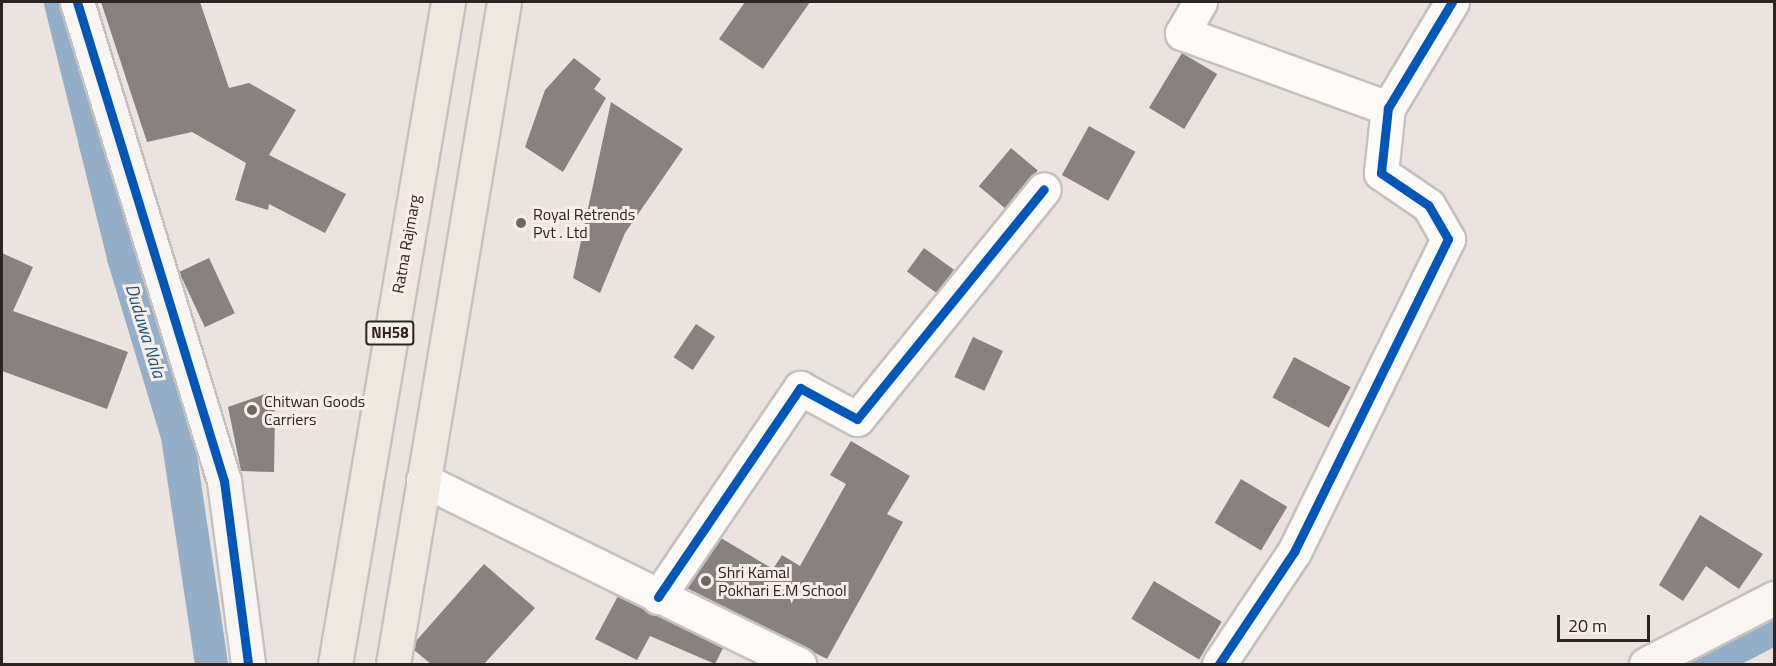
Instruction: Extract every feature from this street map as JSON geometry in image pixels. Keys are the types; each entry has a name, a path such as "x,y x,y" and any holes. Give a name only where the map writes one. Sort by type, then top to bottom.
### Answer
{"highway":[{"name":"Ratna Rajmarg","path":"335,664 448,2"},
{"path":"393,664 504,2"}],"street":[{"path":"78,2 224,481 248,664"},
{"path":"1200,2 1182,33 1388,108"},
{"path":"1219,664 1294,552 1448,239 1428,205 1381,173 1388,108 1452,2"},
{"path":"658,597 800,388 857,419 1044,189"},
{"path":"423,480 799,664"},
{"path":"1646,664 1774,598"}],"building":[{"path":"101,2 200,2 229,88 249,83 296,110 269,155 346,194 325,233 269,204 268,210 235,200 246,163 192,132 147,142"},
{"path":"745,2 810,2 763,69 719,39"},
{"path":"1182,53 1217,74 1184,129 1149,108"},
{"path":"574,58 601,79 594,89 606,98 563,172 525,147 545,90"},
{"path":"611,102 683,149 625,233 600,293 573,278"},
{"path":"1089,126 1135,152 1108,201 1062,175"},
{"path":"1011,148 1038,170 1006,209 979,186"},
{"path":"924,248 954,270 937,293 907,271"},
{"path":"2,253 33,267 13,311 128,352 107,409 2,371"},
{"path":"209,258 235,313 205,327 179,272"},
{"path":"696,324 715,337 693,370 674,357"},
{"path":"973,337 1003,351 984,391 954,377"},
{"path":"1294,357 1351,387 1329,428 1272,398"},
{"path":"268,393 275,412 274,472 241,471 228,407"},
{"path":"851,441 910,476 887,514 903,522 827,659 687,588 721,538 773,569 782,555 800,566 846,484 830,475"},
{"path":"1241,479 1287,507 1261,551 1215,523"},
{"path":"1700,515 1763,554 1739,589 1706,566 1683,601 1659,585"},
{"path":"484,564 535,608 484,664 431,664 414,650 416,641"},
{"path":"1154,581 1222,622 1199,659 1131,619"},
{"path":"618,596 723,648 715,664 650,636 637,660 595,639"}],"waterway":[{"name":"Duduwa Nala","path":"60,2 123,257 177,436 211,664"},
{"path":"1704,664 1774,628"}],"cycle path":[{"path":"77,2 224,481 248,664"},
{"path":"1219,664 1294,552 1448,239 1428,205 1381,173 1388,108 1452,2"},
{"path":"658,597 800,388 857,419 1044,189"}],"place":[{"name":"Royal Retrends Pvt . Ltd","path":"521,223"},
{"name":"Chitwan Goods Carriers","path":"252,410"},
{"name":"Shri Kamal Pokhari E.M School","path":"706,581"}]}
